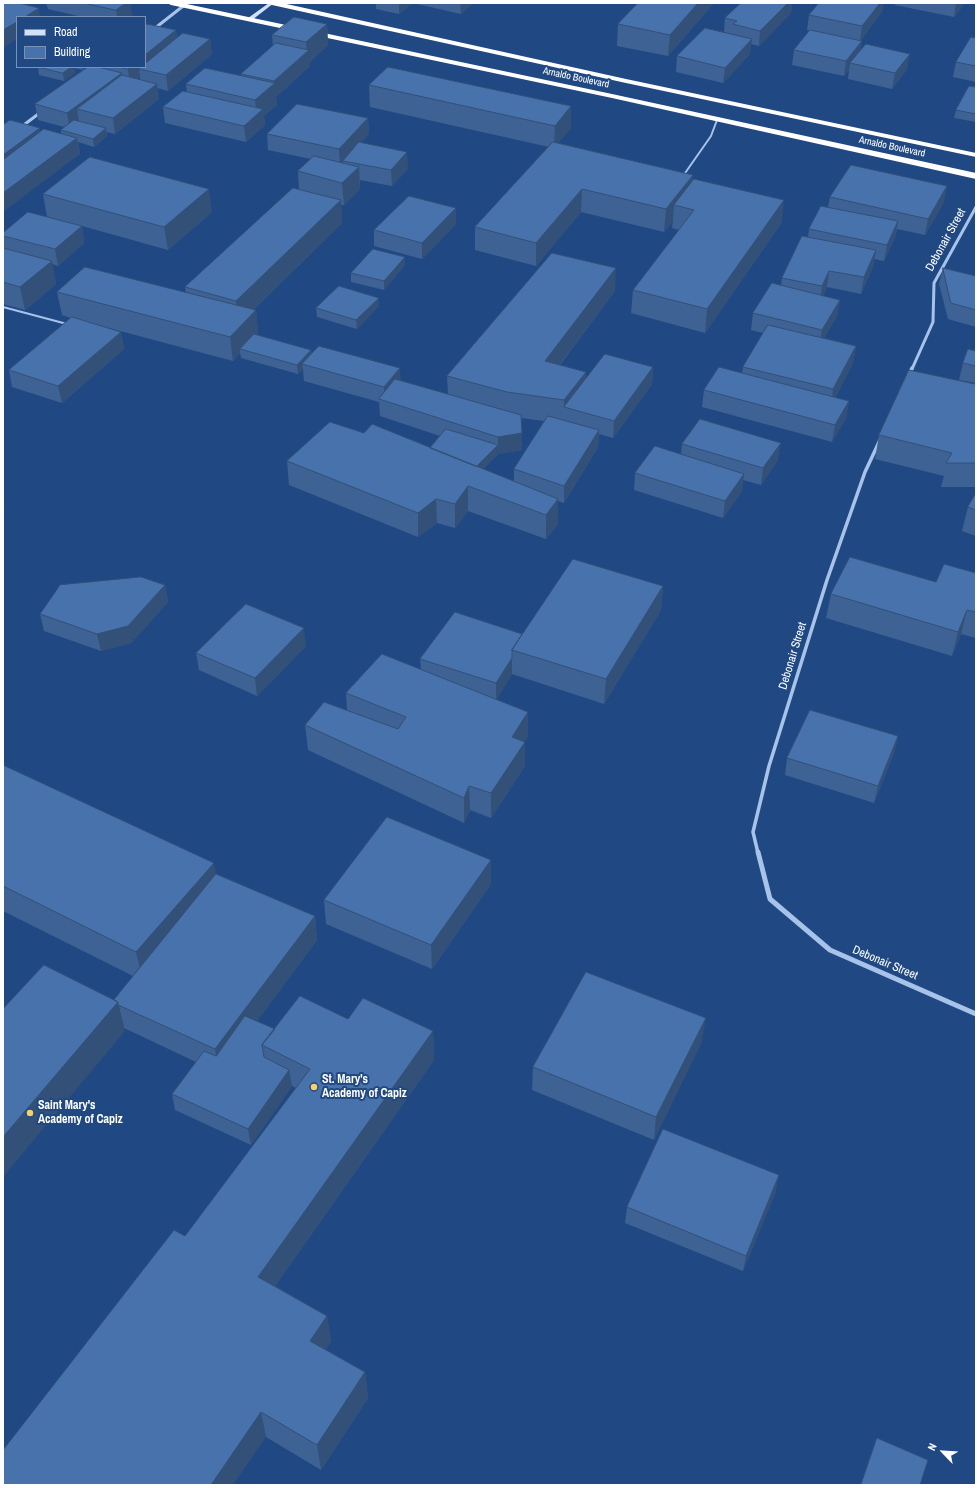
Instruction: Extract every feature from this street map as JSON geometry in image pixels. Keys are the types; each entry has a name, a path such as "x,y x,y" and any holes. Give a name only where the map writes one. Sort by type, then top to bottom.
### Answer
{"highway":[{"name":"Arnaldo Boulevard","path":"171,3 185,4 604,94 976,176"},
{"name":"Arnaldo Boulevard","path":"272,3 626,81 976,155"}],"main road":[{"path":"250,18 272,3"}],"street":[{"path":"146,35 185,4"},
{"path":"16,131 47,108"},
{"name":"Debonair Street","path":"907,379 933,322 934,283 976,207"},
{"name":"Debonair Street","path":"881,436 865,472 827,580 770,766 753,832 770,898 830,950 976,1014"}],"lane":[{"path":"682,178 710,136 717,120"},
{"path":"3,307 71,325"}],"building":[{"path":"3,3 19,3 39,8 27,16 16,16 16,23 3,30"},
{"path":"84,3 126,3 116,10"},
{"path":"638,3 698,3 670,35 618,24"},
{"path":"741,3 788,3 760,31 733,24 737,21 725,18"},
{"path":"819,3 880,3 862,26 809,15"},
{"path":"294,17 327,24 306,42 272,35"},
{"path":"147,24 176,30 146,54"},
{"path":"705,28 752,39 725,68 677,56"},
{"path":"810,30 862,41 846,61 794,50"},
{"path":"183,33 210,39 166,75 139,69 146,68 146,63"},
{"path":"971,37 976,38 976,66 956,62"},
{"path":"276,43 309,50 274,81 241,74"},
{"path":"866,44 910,54 895,73 850,63"},
{"path":"388,67 571,106 555,126 369,85"},
{"path":"42,68 70,68 63,73"},
{"path":"87,68 102,68 122,73 67,113 35,104"},
{"path":"205,68 275,83 255,100 186,84"},
{"path":"122,75 157,84 113,118 77,109"},
{"path":"969,86 976,87 976,114 956,110"},
{"path":"183,91 263,109 244,126 163,107"},
{"path":"297,104 368,118 339,149 267,134"},
{"path":"10,120 40,128 3,155 3,125"},
{"path":"74,120 106,128 93,139 61,130"},
{"path":"44,129 77,138 3,193 3,160"},
{"path":"359,142 407,152 391,170 343,161"},
{"path":"553,142 693,175 666,209 582,189 536,243 475,227"},
{"path":"314,156 359,167 342,183 298,171"},
{"path":"90,157 209,189 164,227 43,194"},
{"path":"851,165 947,186 928,219 830,197"},
{"path":"694,179 784,200 707,309 633,290 694,210 674,205"},
{"path":"293,188 341,200 236,301 185,287"},
{"path":"409,196 456,208 422,243 374,230"},
{"path":"821,206 898,221 887,245 809,229"},
{"path":"28,212 82,226 55,249 3,236 3,233"},
{"path":"802,236 876,250 864,277 829,271 822,286 782,278"},
{"path":"3,248 52,261 20,287 3,282"},
{"path":"373,249 405,257 384,281 351,273"},
{"path":"552,253 616,268 545,361 586,372 564,400 507,392 447,376"},
{"path":"85,267 256,310 230,337 57,292"},
{"path":"943,268 976,276 976,310 951,303"},
{"path":"772,283 840,300 822,330 753,313"},
{"path":"339,286 379,298 356,320 316,308"},
{"path":"72,317 121,332 58,386 9,370"},
{"path":"768,325 856,346 833,389 743,367"},
{"path":"254,334 311,350 297,365 240,349"},
{"path":"319,346 400,368 384,387 302,364"},
{"path":"968,349 976,351 976,366 963,363"},
{"path":"605,354 653,367 614,421 564,407"},
{"path":"719,367 849,401 835,425 704,390"},
{"path":"909,370 976,383 976,463 946,463 952,453 879,435"},
{"path":"395,379 521,415 522,433 498,437 379,399"},
{"path":"548,416 599,430 564,486 514,469"},
{"path":"700,419 781,443 763,468 682,444"},
{"path":"330,422 364,433 372,424 558,499 546,515 468,486 455,504 436,499 418,513 287,461"},
{"path":"446,429 498,445 477,466 475,466 430,448"},
{"path":"655,446 744,474 725,501 635,473"},
{"path":"976,493 976,510 968,507"},
{"path":"850,557 936,582 944,564 976,573 976,612 967,610 958,632 831,594"},
{"path":"573,559 663,586 606,679 512,650"},
{"path":"141,577 165,585 128,626 97,634 40,614 60,585"},
{"path":"246,604 304,628 255,678 196,653"},
{"path":"455,612 522,634 512,650 512,658 496,683 420,659"},
{"path":"382,654 528,712 512,737 525,742 491,793 469,786 464,798 305,725 324,702 398,729 406,717 346,693"},
{"path":"810,710 898,736 878,786 787,758"},
{"path":"3,765 214,863 136,952 3,886"},
{"path":"387,817 491,860 431,945 324,900"},
{"path":"216,874 315,916 215,1049 118,1005 118,1002 114,1000"},
{"path":"44,965 118,1002 3,1137 3,1009"},
{"path":"586,972 706,1018 656,1117 533,1067"},
{"path":"300,996 348,1019 363,998 433,1031 258,1277 327,1316 310,1341 365,1372 317,1445 261,1412 211,1485 3,1485 3,1450 174,1230 185,1236 310,1069 262,1045"},
{"path":"245,1016 275,1029 262,1045 264,1057 289,1070 248,1129 172,1094 204,1051 216,1056"},
{"path":"663,1129 779,1175 746,1256 627,1207"},
{"path":"877,1438 928,1460 920,1485 861,1485"}],"place":[{"name":"St. Mary's Academy of Capiz","path":"314,1087"},
{"name":"Saint Mary's Academy of Capiz","path":"30,1113"}]}
